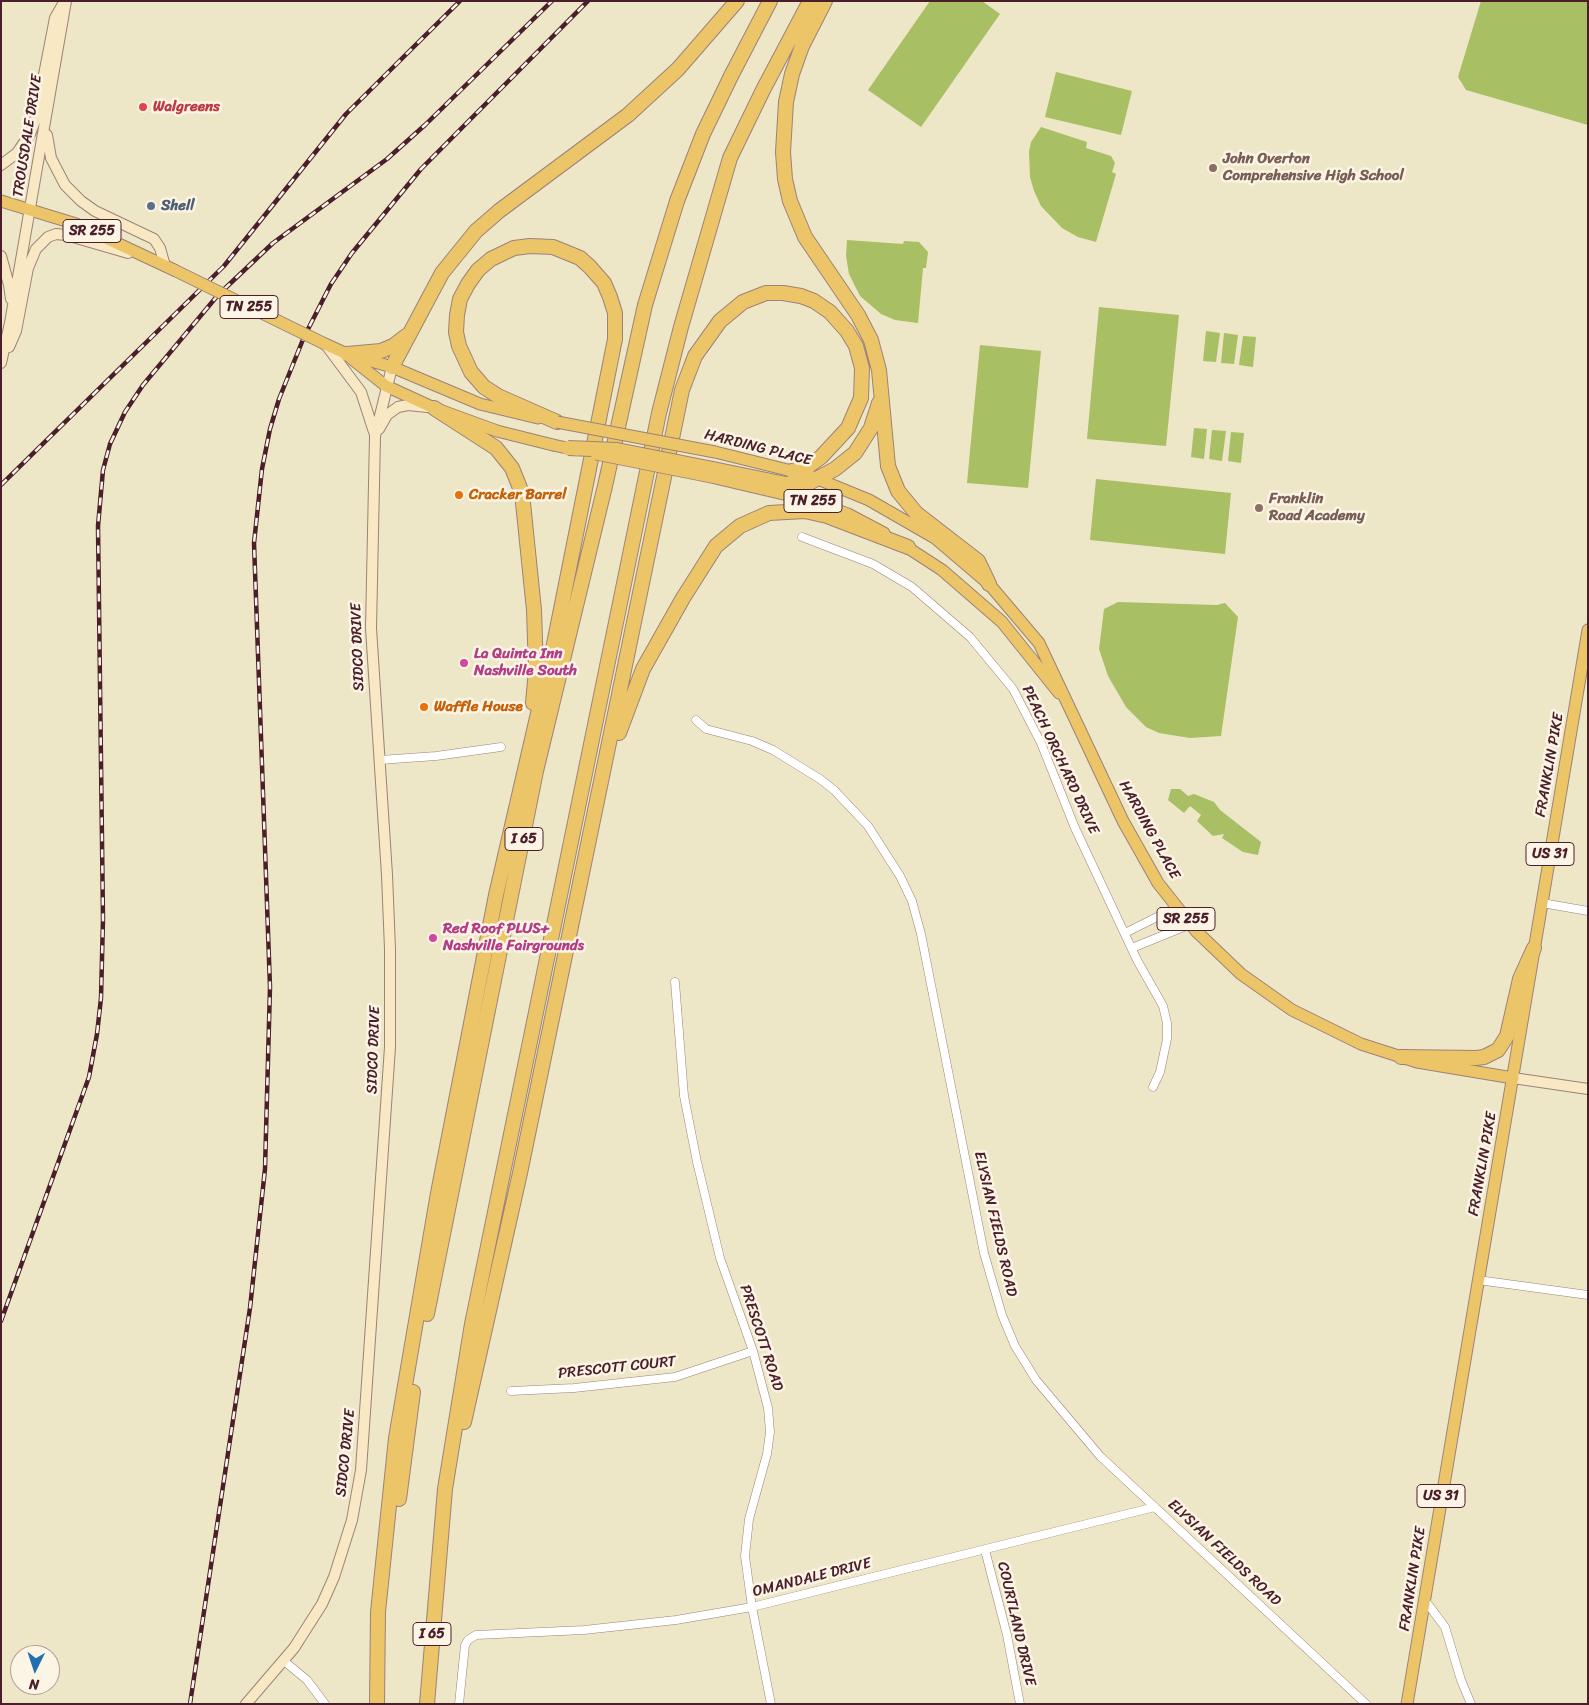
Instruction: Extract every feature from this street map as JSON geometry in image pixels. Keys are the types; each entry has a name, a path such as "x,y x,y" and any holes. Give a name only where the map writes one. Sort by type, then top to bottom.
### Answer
{"highway":[{"path":"392,367 442,273 476,231 499,211 628,115 678,69 737,1"},
{"name":"I 65","path":"377,1704 402,1473 422,1338 536,772 605,486 645,304 677,201 715,109 770,1"},
{"name":"I 65","path":"427,1704 445,1489 472,1324 659,413 681,327 730,158 762,90 810,1"},
{"path":"825,1 802,46 790,82 783,124 784,179 792,208 803,233 866,329 875,352 880,382 887,459 898,491 916,514 978,561 990,584"},
{"path":"377,1704 378,1612 396,1438 455,1097 496,895 554,644 610,371 616,329 608,290 600,278 585,263 568,252 553,247 530,246 514,248 491,259 478,270 468,284 457,315 457,340 465,363 484,387 498,396 557,422"},
{"path":"438,1565 460,1437 520,1173 662,479 687,376 700,346 720,321 742,302 766,293 783,292 801,296 814,301 830,312 847,331 861,362 861,398 848,428 821,457 803,468 792,471"},
{"path":"344,358 381,351 393,346 409,334"},
{"path":"568,448 617,450 712,473 792,485 807,484 846,462 862,444 876,416 880,382"},
{"path":"434,408 496,448 512,468 522,493 534,610 536,656 526,766"},
{"path":"597,795 632,694 649,657 704,563 716,546 733,531 769,513 805,511 827,516 908,547"},
{"path":"1401,1057 1476,1058 1484,1057 1498,1050 1507,1036 1520,979 1534,948"}],"main road":[{"name":"TROUSDALE DRIVE","path":"2,362 65,1"},
{"path":"1,165 17,153 30,134 35,121 55,18 65,1"},
{"path":"46,117 48,150 54,166 65,185 81,201 95,211 154,239 169,268"},
{"name":"HARDING PLACE","path":"1,202 76,224 169,268 325,344 386,386 434,408 497,431 568,448"},
{"path":"2,362 15,334 28,268 36,249 48,237 56,234 66,235 151,260"},
{"path":"1,256 9,285 11,317"},
{"path":"344,358 361,392 375,438"},
{"name":"HARDING PLACE","path":"344,358 392,367 480,404 557,422 715,452 819,478 869,500 909,521 947,547 990,584 1039,643 1074,712 1127,828 1158,883 1191,924 1241,974 1277,1000 1340,1035 1401,1057 1433,1065 1513,1078"},
{"name":"SIDCO DRIVE","path":"246,1704 284,1661 315,1617 334,1577 352,1520 361,1470 390,1039 390,939 371,628 375,438 392,367"},
{"path":"375,438 384,419 394,409 408,405 434,408"},
{"name":"HARDING PLACE","path":"712,473 823,505 874,527 908,547 942,570 1002,622 1074,712"},
{"name":"FRANKLIN PIKE","path":"1407,1704 1588,630"},
{"path":"1513,1078 1588,1089"}],"street":[{"name":"PEACH ORCHARD DRIVE","path":"802,537 873,564 906,583 953,621 992,661 1013,689 1034,729 1075,828 1162,1006 1167,1023 1167,1039 1160,1072 1154,1087"},
{"name":"ELYSIAN FIELDS ROAD","path":"696,720 706,729 745,739 768,748 808,771 834,790 851,807 889,856 912,901 921,934 982,1242 1002,1315 1020,1355 1058,1409 1100,1456 1366,1704"},
{"path":"380,760 436,756 501,747"},
{"path":"1542,903 1588,911"},
{"path":"1125,933 1177,907"},
{"path":"1132,948 1191,924"},
{"name":"PRESCOTT ROAD","path":"675,982 684,1096 697,1162 720,1258 753,1351 766,1399 770,1432 765,1467 749,1519 746,1568 771,1704"},
{"path":"1478,1280 1588,1295"},
{"name":"PRESCOTT COURT","path":"511,1391 574,1388 675,1377 753,1351"},
{"name":"OMANDALE DRIVE","path":"459,1704 465,1645 470,1638 484,1634 611,1628 752,1607 1155,1508"},
{"name":"COURTLAND DRIVE","path":"985,1550 1007,1635 1020,1704"},
{"path":"1424,1599 1445,1627 1461,1680 1471,1704"},
{"path":"284,1661 307,1680 325,1704"}],"green space":[{"path":"930,1 982,1 1000,14 921,127 868,90"},
{"path":"1481,1 1588,1 1588,125 1466,90 1458,77"},
{"path":"1056,72 1132,91 1121,135 1045,117"},
{"path":"1041,127 1087,142 1086,148 1111,156 1115,163 1112,172 1116,174 1096,242 1078,237 1062,228 1041,206 1030,177 1029,152 1031,142"},
{"path":"847,240 903,244 904,241 919,242 928,252 926,268 923,268 918,323 895,320 881,314 860,296 849,274 846,256"},
{"path":"1099,307 1179,315 1166,446 1087,439"},
{"path":"1206,331 1220,333 1216,362 1203,361"},
{"path":"1224,333 1238,335 1234,364 1221,363"},
{"path":"1243,336 1256,337 1253,367 1239,365"},
{"path":"980,345 1041,351 1028,488 967,483"},
{"path":"1194,428 1207,429 1204,459 1191,457"},
{"path":"1212,430 1226,431 1222,461 1209,459"},
{"path":"1231,432 1244,433 1241,463 1228,461"},
{"path":"1096,479 1231,493 1225,554 1090,540"},
{"path":"1118,602 1217,605 1225,603 1238,617 1221,736 1190,738 1159,733 1146,727 1126,707 1108,676 1099,649 1104,609"},
{"path":"1171,789 1180,789 1188,796 1194,794 1214,802 1220,810 1261,842 1258,855 1243,852 1222,838 1224,834 1213,836 1197,821 1201,815 1190,806 1184,813 1168,800"}],"railway":[{"path":"1,485 224,266 346,114 460,1"},
{"path":"1,1321 89,1077 97,1034 101,998 103,919 98,526 103,470 110,444 125,412 143,385 218,295 273,243 387,159 425,125 552,1"},
{"path":"190,1704 250,1308 265,1169 270,987 254,543 262,469 270,429 279,399 304,337 331,284 352,253 421,169 588,1"}],"place":[{"name":"Walgreens","path":"143,107"},
{"name":"John Overton Comprehensive High School","path":"1213,168"},
{"name":"Shell","path":"151,206"},
{"name":"Cracker Barrel","path":"459,495"},
{"name":"Franklin Road Academy","path":"1259,508"},
{"name":"La Quinta Inn Nashville South","path":"464,663"},
{"name":"Waffle House","path":"424,707"},
{"name":"Red Roof PLUS+ Nashville Fairgrounds","path":"433,938"}]}
